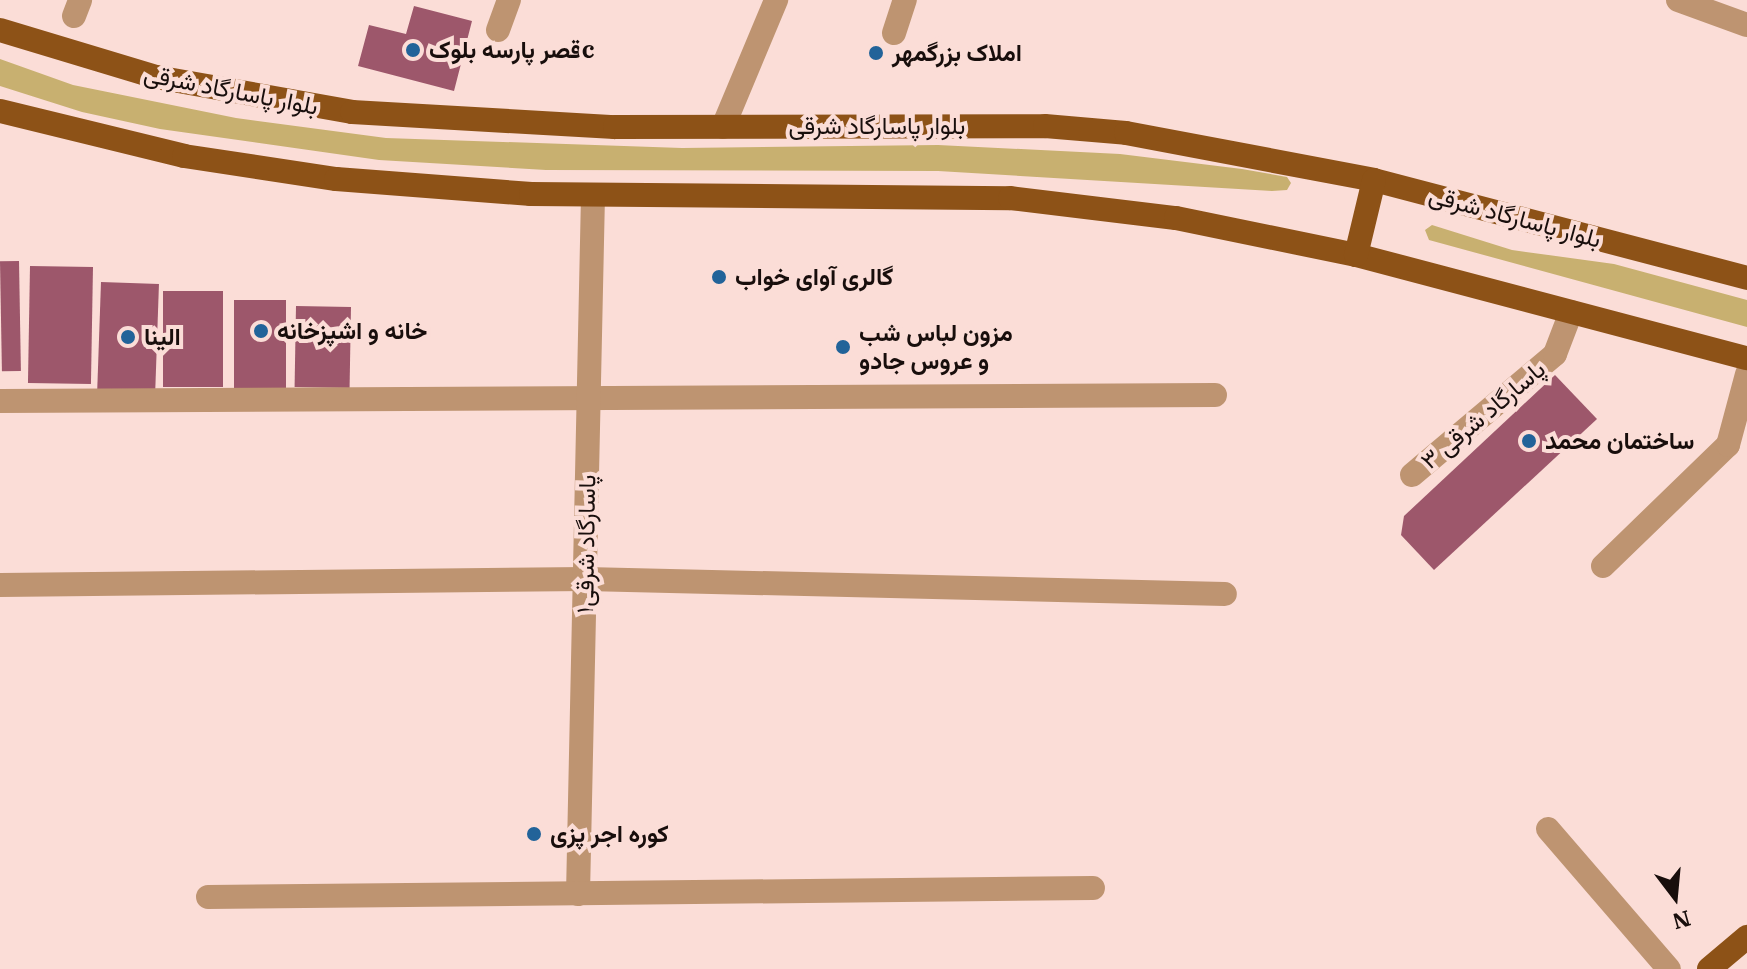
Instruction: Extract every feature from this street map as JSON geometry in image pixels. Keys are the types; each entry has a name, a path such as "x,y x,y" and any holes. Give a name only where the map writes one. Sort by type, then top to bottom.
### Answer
{"main road":[{"name":"بلوار پاسارگاد شرقی","path":"0,30 156,77 352,112 615,127 1045,126 1113,131 1374,180 1747,278"},
{"path":"0,111 184,156 268,170 432,188 593,195 1010,198 1176,218 1356,255 1747,358"},
{"path":"1356,255 1374,180"},
{"path":"1709,969 1747,937"}],"street":[{"path":"498,30 509,0"},
{"path":"723,127 776,0"},
{"path":"894,33 905,0"},
{"path":"1678,0 1747,25"},
{"name":"پاسارگاد شرقی۱","path":"578,894 593,195"},
{"name":"پاسارگاد شرقی ۳","path":"1412,475 1555,354 1571,312"},
{"path":"1603,566 1728,445 1747,374"},
{"path":"0,401 1215,395"},
{"path":"0,585 586,579 1225,594"},
{"path":"1548,829 1669,969"},
{"path":"208,897 1093,888"}],"shaded area":[{"path":"0,59 73,85 236,118 386,138 682,148 938,145 1120,154 1242,169 1287,177 1291,183 1287,190 1272,191 938,171 546,170 379,160 160,129 82,112 0,86"},
{"path":"1432,225 1512,250 1614,264 1747,300 1747,327 1429,240 1425,230"}],"building":[{"name":"قصر پارسه بلوکc","path":"414,6 472,21 454,91 358,66 369,25 406,34"},
{"path":"0,261 19,261 21,371 2,371"},
{"path":"30,266 93,267 91,384 28,383"},
{"name":"الینا","path":"101,282 159,284 155,392 97,390"},
{"path":"163,291 223,291 223,387 163,387"},
{"path":"234,300 286,300 286,388 234,388"},
{"path":"296,306 351,307 350,388 295,387"},
{"path":"1555,375 1597,419 1434,570 1401,535 1404,516"}],"place":[{"name":"قصر پارسه بلوکc","path":"413,50"},
{"name":"املاک بزرگمهر","path":"876,53"},
{"name":"گالری آوای خواب","path":"719,277"},
{"name":"خانه و اشپزخانه","path":"261,331"},
{"name":"الینا","path":"128,337"},
{"name":"مزون لباس شب و عروس جادو","path":"843,347"},
{"name":"ساختمان محمد","path":"1529,441"},
{"name":"کوره اجر پزی","path":"534,834"}]}
